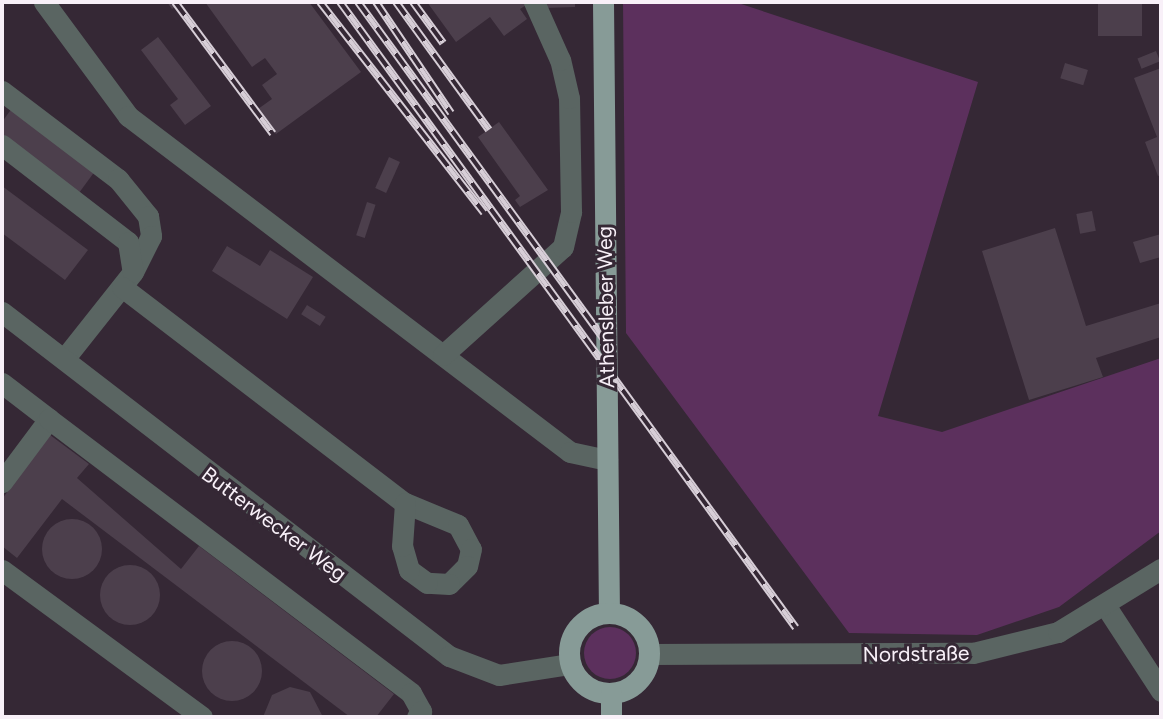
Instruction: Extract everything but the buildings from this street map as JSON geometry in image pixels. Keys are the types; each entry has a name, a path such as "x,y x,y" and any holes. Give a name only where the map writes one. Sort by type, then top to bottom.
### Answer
{"main road":[{"name":"Athensleber Weg","path":"603,2 609,612"},
{"path":"609,612 635,621 650,654 641,679 611,693 586,685 570,664 576,629 609,612"},
{"path":"611,693 611,717"}],"street":[{"path":"44,2 128,116 570,452 607,460"},
{"path":"443,355 563,247 571,212 569,97 560,60 534,2"},
{"path":"2,92 136,197 151,236 127,280 64,359"},
{"path":"2,145 128,242 127,280"},
{"path":"127,280 405,503"},
{"name":"Butterwecker Weg","path":"2,312 449,656 499,675 570,664"},
{"path":"2,383 411,693 421,711 417,717"},
{"path":"2,482 49,419"},
{"name":"Nordstraße","path":"650,654 973,653 1058,632 1161,569"},
{"path":"2,570 202,717"},
{"path":"1105,605 1161,691"}],"shaded area":[{"path":"623,2 735,2 978,82 878,416 942,432 1161,358 1161,531 1059,607 977,635 849,633 626,333"},
{"path":"610,627 629,634 636,653 629,672 610,679 591,672 584,653 591,634"}],"railway":[{"path":"175,2 273,134"},
{"path":"320,2 484,213"},
{"path":"340,2 796,628"},
{"path":"358,2 606,342"},
{"path":"376,2 451,113"},
{"path":"396,2 489,130"},
{"path":"413,2 443,43"}]}
